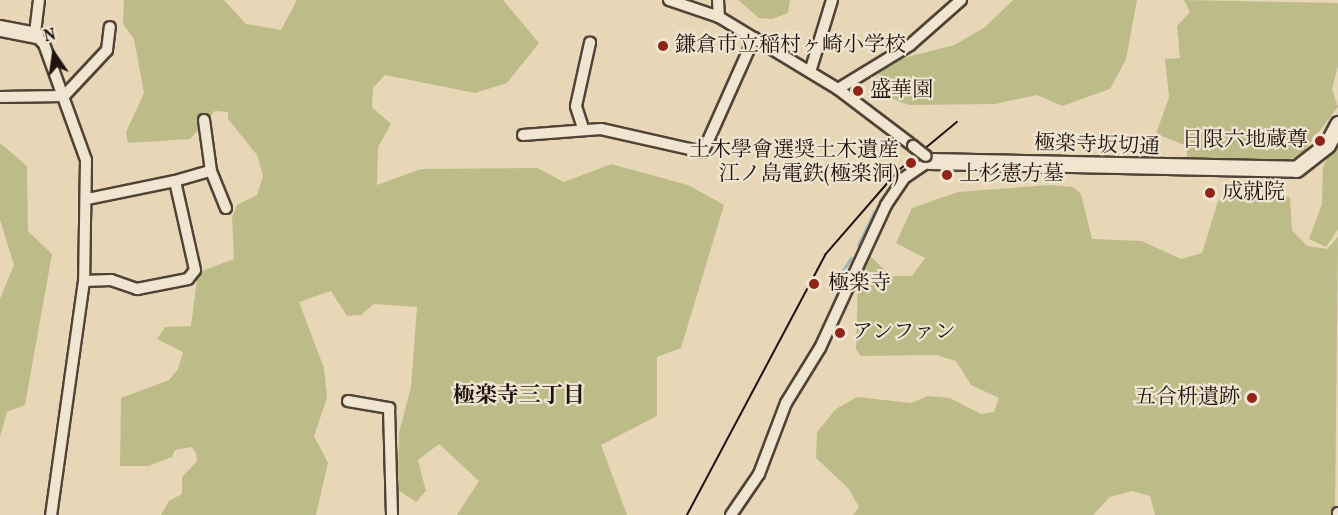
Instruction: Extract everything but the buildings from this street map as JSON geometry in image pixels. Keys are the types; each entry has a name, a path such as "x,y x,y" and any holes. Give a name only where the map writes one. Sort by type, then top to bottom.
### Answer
{"street":[{"path":"35,35 39,0"},
{"path":"669,0 719,17 838,89 927,158 904,178 886,205 820,348 786,403 759,474 731,515"},
{"path":"718,0 719,17"},
{"path":"810,72 832,0"},
{"path":"838,89 910,45 961,0"},
{"path":"0,98 64,96 107,50 110,27"},
{"path":"0,28 35,35 44,44 86,160 84,281 51,515"},
{"path":"523,135 548,137 583,128 703,152 754,38"},
{"path":"583,128 576,106 590,43"},
{"path":"204,120 211,171 226,208"},
{"name":"極楽寺坂切通","path":"927,158 1264,172 1310,163 1338,124"},
{"path":"87,199 175,181 211,171"},
{"path":"84,281 111,280 137,289 193,276 175,181"},
{"path":"348,401 389,408 392,515"}],"shaded area":[{"path":"124,0 224,0 246,24 281,30 297,0 503,0 539,43 507,83 475,93 385,75 373,88 372,107 391,124 378,147 377,185 421,169 537,168 564,182 611,164 688,185 724,205 681,348 657,357 657,416 601,445 627,515 457,515 479,481 439,444 418,460 426,491 416,502 398,490 399,433 411,387 417,307 374,304 361,315 347,316 331,291 299,302 324,368 327,398 314,436 328,463 316,515 161,515 169,501 182,494 182,477 197,461 196,453 192,447 175,450 172,457 148,466 120,466 121,398 169,380 178,369 183,352 157,339 165,327 191,326 197,279 202,271 234,259 232,217 237,205 257,195 263,176 257,155 228,119 228,112 215,111 190,139 128,143 126,132 144,93 134,39 123,24"},
{"path":"738,0 790,0 788,13 772,19 759,18"},
{"path":"1013,0 1137,0 1126,59 1110,89 1062,106 1037,95 995,104 909,105 887,97 877,76 892,61 954,45 984,28"},
{"path":"1184,0 1338,3 1338,66 1332,89 1338,107 1300,156 1280,162 1153,158 1187,158 1187,146 1156,134 1169,97 1165,59 1180,58 1177,26 1190,12"},
{"path":"1338,138 1338,229 1326,247 1309,239 1322,204 1323,167"},
{"path":"0,143 27,166 28,231 52,254 25,405 7,412 0,437 0,299 14,265 0,220"},
{"path":"1050,185 1073,187 1081,194 1092,239 1142,241 1181,259 1202,253 1218,201 1248,193 1290,197 1292,230 1307,246 1327,249 1338,237 1335,515 1155,515 1150,496 1132,491 1110,497 1093,515 853,515 859,507 848,488 816,458 817,432 836,409 857,397 911,403 928,396 950,398 981,414 994,412 999,398 971,385 956,361 936,355 861,356 856,349 858,278 869,255 891,276 912,276 925,258 896,243 912,208 958,192"}],"waterway":[{"path":"858,245 874,212"},
{"path":"838,278 851,258"}],"tram line":[{"path":"687,515 825,255 899,170 957,122"}],"place":[{"name":"鎌倉市立稲村ヶ崎小学校","path":"663,46"},
{"name":"盛華園","path":"858,91"},
{"name":"日限六地蔵尊","path":"1320,141"},
{"name":"土木學會選奨土木遺産 江ノ島電鉄(極楽洞)","path":"911,163"},
{"name":"上杉憲方墓","path":"947,175"},
{"name":"成就院","path":"1210,193"},
{"name":"極楽寺","path":"814,284"},
{"name":"アンファン","path":"840,333"},
{"name":"五合枡遺跡","path":"1252,398"}],"district":[{"name":"極楽寺三丁目","path":"519,397"}]}
